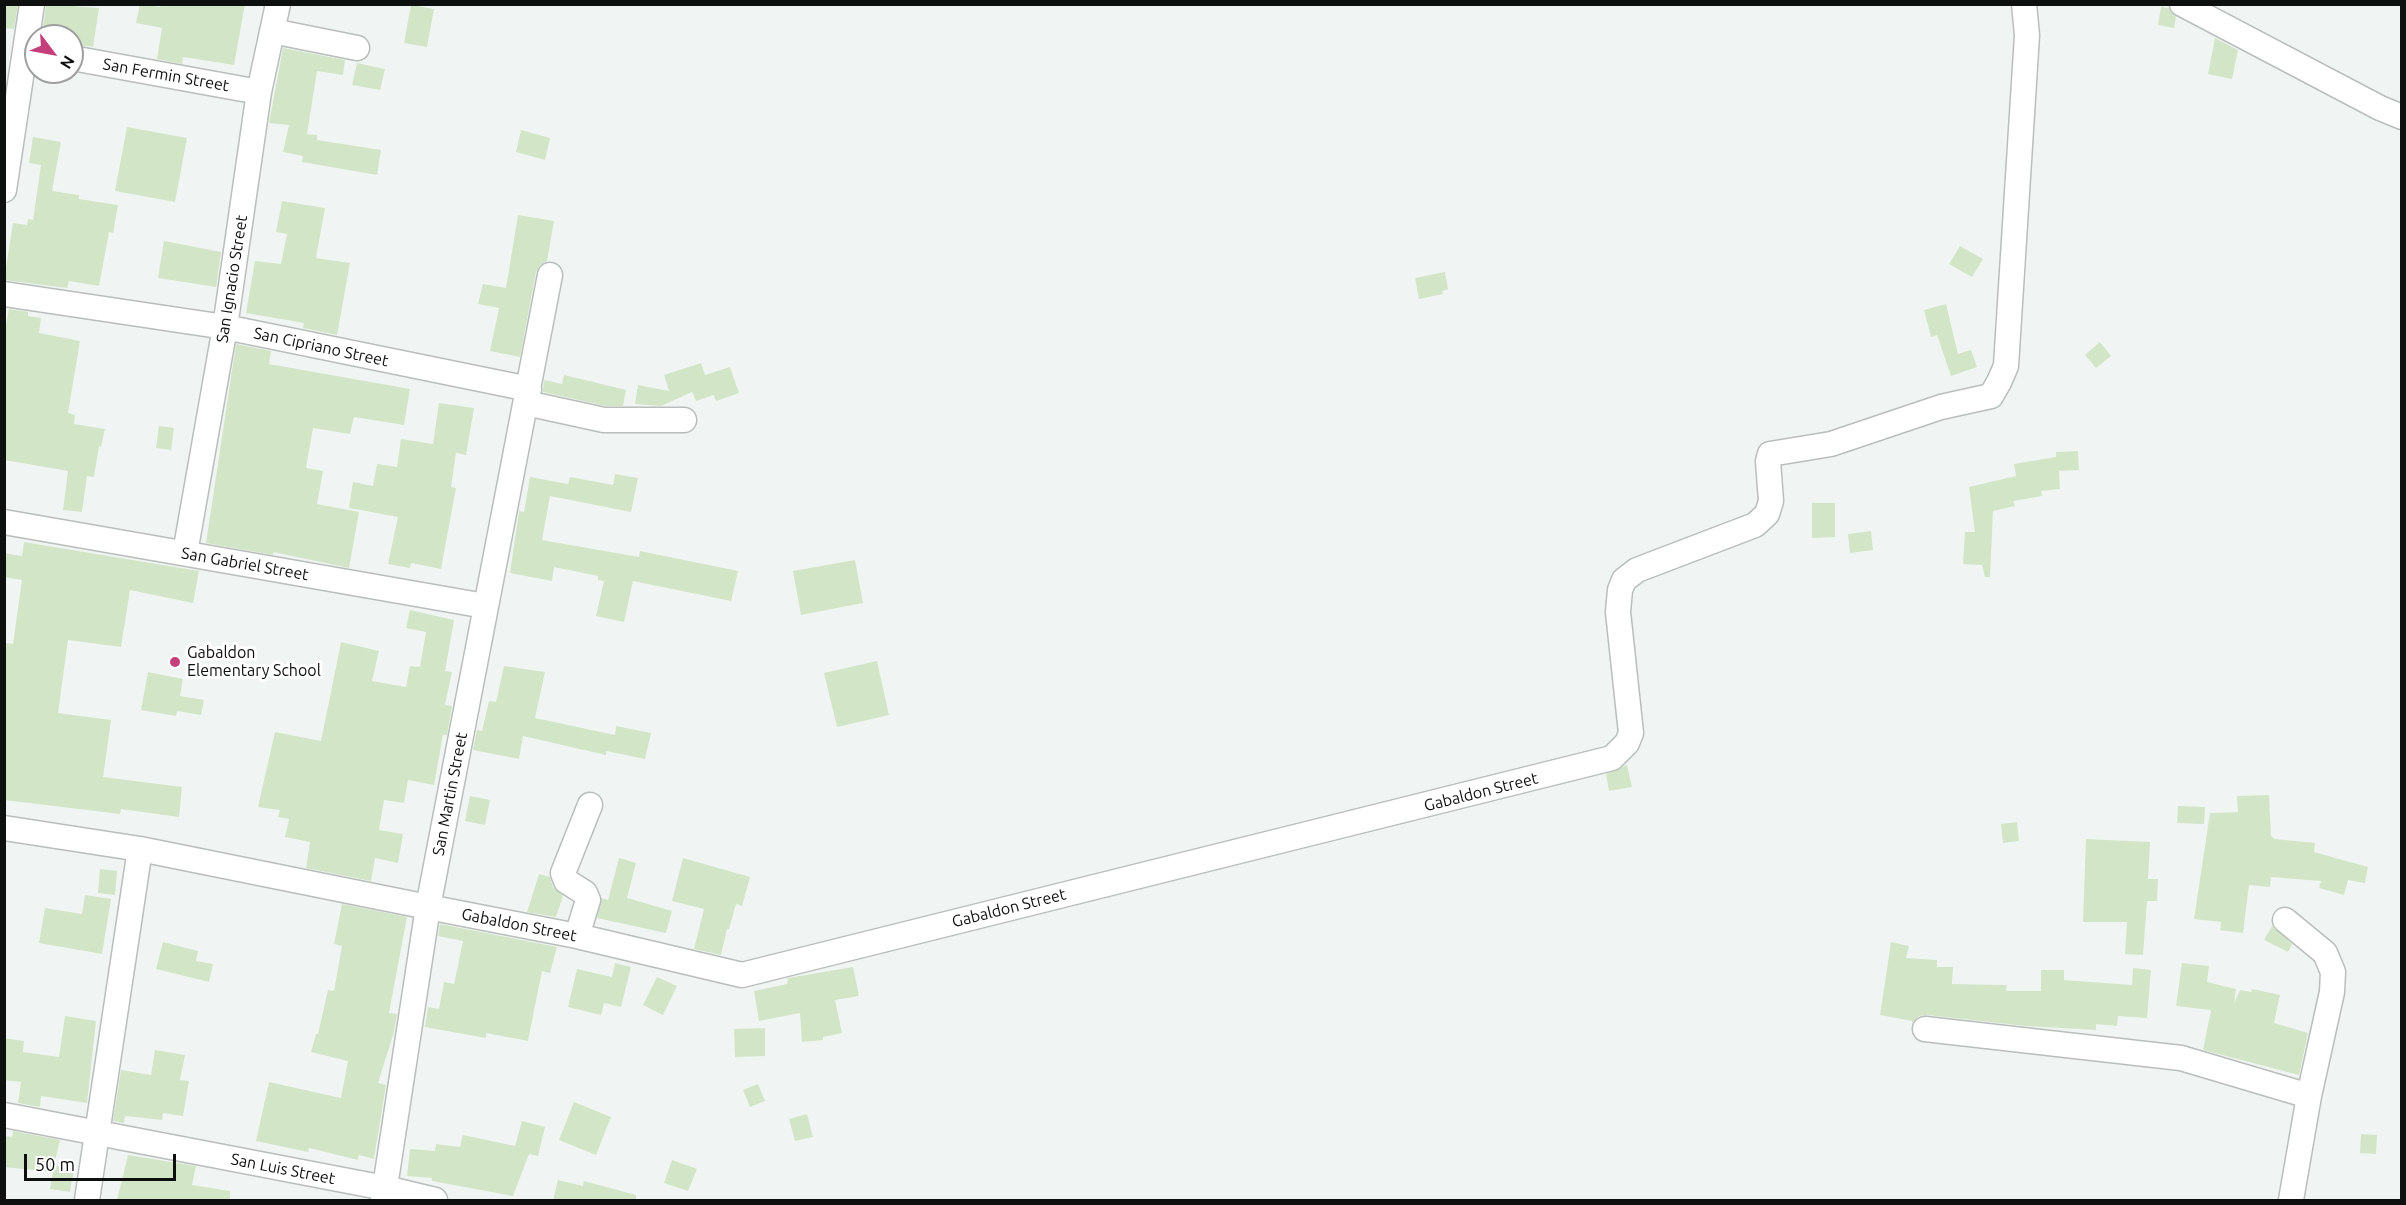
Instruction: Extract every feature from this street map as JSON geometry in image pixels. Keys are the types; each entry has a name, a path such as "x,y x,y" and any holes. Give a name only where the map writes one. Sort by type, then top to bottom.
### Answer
{"street":[{"path":"4,190 22,48 32,4"},
{"name":"San Ignacio Street","path":"185,553 225,327 259,92 278,4"},
{"name":"Gabaldon Street","path":"4,828 140,849 428,906 577,936 742,975 1612,758 1627,743 1631,733 1618,612 1620,590 1624,580 1637,570 1755,525 1767,513 1771,501 1768,461 1770,454 1831,444 1941,407 1991,396 1999,382 2006,366 2027,35 2024,4"},
{"path":"2182,4 2380,108 2402,117"},
{"path":"272,31 357,48"},
{"name":"San Fermin Street","path":"84,60 259,92"},
{"name":"San Martin Street","path":"384,1194 428,906 550,275"},
{"name":"San Cipriano Street","path":"4,294 225,327 527,396 604,420 684,420"},
{"name":"San Gabriel Street","path":"4,522 485,606"},
{"path":"577,936 588,900 585,893 566,881 563,873 590,805"},
{"path":"87,1200 140,849"},
{"path":"2284,920 2325,953 2331,962 2333,972 2332,992 2309,1096 2291,1200"},
{"path":"1925,1029 2181,1058 2309,1096"},
{"name":"San Luis Street","path":"4,1115 384,1194 435,1200"}],"building":[{"path":"4,4 18,4 14,29 4,28"},
{"path":"46,4 99,8 93,47 84,46 84,24 44,24"},
{"path":"140,4 160,7 161,4 245,4 234,65 183,57 182,64 157,59 162,28 136,23"},
{"path":"411,5 434,9 427,47 404,43"},
{"path":"2161,7 2169,8 2176,17 2174,28 2158,25"},
{"path":"2215,38 2238,50 2232,79 2208,74"},
{"path":"283,48 345,60 343,75 317,71 307,134 317,135 317,140 381,150 377,175 302,162 303,156 283,152 289,125 269,123"},
{"path":"357,63 385,69 380,90 352,85"},
{"path":"127,127 187,138 175,202 115,191"},
{"path":"521,130 550,138 545,160 516,152"},
{"path":"33,137 61,142 52,191 79,195 79,199 118,205 113,233 109,232 99,286 69,281 67,288 4,280 13,223 27,225 28,219 33,220 41,165 29,163"},
{"path":"282,201 325,208 316,258 350,263 337,335 303,328 304,323 246,313 255,261 281,264 287,234 276,232"},
{"path":"518,215 554,221 547,261 540,265 536,272 520,357 490,351 499,308 478,304 483,284 506,288"},
{"path":"164,241 221,252 216,287 158,278"},
{"path":"1960,246 1983,259 1972,277 1949,264"},
{"path":"1445,272 1448,289 1442,291 1443,294 1419,299 1415,278"},
{"path":"1946,304 1958,354 1971,350 1977,367 1951,376 1937,335 1931,337 1924,310"},
{"path":"9,309 28,312 28,316 41,318 39,333 80,341 68,413 75,415 74,424 105,429 101,447 99,446 94,477 87,476 82,512 63,510 68,471 4,460 4,334"},
{"path":"2100,342 2111,356 2096,368 2085,355"},
{"path":"236,344 271,351 269,364 410,389 404,425 354,417 350,434 313,428 306,468 323,471 317,504 359,512 349,568 273,552 273,555 206,543"},
{"path":"701,363 705,375 730,367 739,393 716,401 714,395 696,401 692,392 661,406 635,404 638,385 669,391 664,375"},
{"path":"564,375 626,390 623,406 606,406 543,392 544,380 562,384"},
{"path":"439,403 474,408 466,455 456,453 451,487 456,488 441,569 411,563 410,568 388,564 398,517 349,508 353,482 373,486 377,464 397,467 401,439 433,444"},
{"path":"159,426 174,428 171,450 156,448"},
{"path":"2078,451 2079,470 2059,471 2060,489 2041,491 2042,496 2013,501 2015,506 1993,511 1990,577 1985,577 1982,565 1963,564 1965,532 1975,532 1969,487 2016,476 2014,464 2056,457 2056,452"},
{"path":"615,474 638,478 631,512 550,496 542,540 639,557 640,551 738,571 731,601 633,581 624,622 596,616 604,581 598,580 598,576 554,567 552,581 510,573 519,511 524,512 530,477 568,484 570,477 613,485"},
{"path":"1812,503 1835,503 1835,537 1812,538"},
{"path":"1871,531 1873,550 1850,553 1848,534"},
{"path":"24,542 199,571 193,603 130,590 121,647 68,640 58,713 111,720 103,777 182,787 179,817 121,809 120,814 4,800 4,643 13,644 22,580 4,577 4,553 22,556"},
{"path":"855,560 863,603 801,615 793,571"},
{"path":"410,610 454,620 445,671 452,672 445,705 452,706 447,735 443,735 434,785 408,780 404,803 384,800 379,830 403,834 398,863 375,858 371,881 306,868 310,842 285,837 289,819 278,817 280,810 258,807 275,732 321,741 341,642 379,651 372,681 406,687 410,666 420,667 426,632 406,628"},
{"path":"877,661 889,715 837,727 824,673"},
{"path":"504,666 545,672 535,718 615,735 616,726 651,733 645,759 606,751 606,755 523,736 519,759 473,750 477,730 482,731 489,701 496,702"},
{"path":"148,672 183,679 180,696 204,700 201,715 177,711 176,716 141,710"},
{"path":"1627,765 1632,787 1609,791 1606,774"},
{"path":"2269,795 2271,836 2275,839 2315,843 2314,852 2368,867 2365,883 2348,880 2344,895 2319,888 2321,881 2271,877 2270,887 2249,885 2243,933 2220,930 2221,922 2194,919 2210,813 2238,812 2237,796"},
{"path":"470,796 490,800 485,825 465,821"},
{"path":"2178,806 2205,807 2204,824 2177,823"},
{"path":"2017,822 2019,841 2003,843 2001,824"},
{"path":"2086,839 2150,842 2148,879 2158,879 2157,901 2147,901 2143,955 2125,954 2127,922 2083,922"},
{"path":"619,858 636,863 627,898 672,911 666,933 597,918 601,898 608,900"},
{"path":"683,858 750,877 742,906 736,904 721,955 694,949 704,909 672,901"},
{"path":"100,869 117,871 115,895 98,893"},
{"path":"539,874 550,877 553,887 563,896 556,917 527,912"},
{"path":"85,895 111,899 102,954 39,943 45,908 82,914"},
{"path":"342,904 407,917 389,1013 397,1014 394,1032 378,1083 386,1085 374,1159 359,1155 358,1160 309,1148 308,1152 256,1141 269,1082 341,1098 348,1061 311,1052 316,1034 318,1034 328,990 334,991 342,946 334,944"},
{"path":"440,924 557,947 550,973 542,971 528,1041 486,1033 486,1038 425,1027 428,1007 439,1009 444,982 454,984 463,941 438,936"},
{"path":"2272,926 2292,944 2288,952 2264,940"},
{"path":"163,942 198,951 196,961 213,964 209,982 156,969"},
{"path":"1891,942 1909,946 1906,958 1937,960 1937,967 1953,967 1952,984 2007,985 2006,991 2041,991 2041,970 2064,970 2064,980 2132,985 2133,968 2151,970 2147,1018 2118,1016 2117,1026 2096,1024 2096,1030 2026,1026 1927,1015 1919,1016 1912,1023 1912,1021 1880,1015"},
{"path":"615,963 631,967 621,1007 604,1003 601,1015 568,1007 577,969 612,977"},
{"path":"2182,963 2209,966 2207,982 2236,989 2234,1003 2240,990 2251,992 2252,989 2280,995 2274,1023 2308,1033 2299,1075 2203,1050 2211,1010 2176,1006"},
{"path":"853,967 859,996 835,1000 842,1033 823,1037 823,1040 802,1042 800,1013 759,1021 754,991 787,984 788,978"},
{"path":"657,977 677,986 663,1015 643,1005"},
{"path":"65,1016 96,1021 87,1103 41,1096 40,1107 18,1103 21,1082 4,1080 4,1038 24,1041 23,1052 59,1057"},
{"path":"765,1028 765,1056 735,1057 734,1029"},
{"path":"155,1050 185,1055 180,1080 189,1081 183,1116 163,1113 162,1120 125,1116 124,1123 113,1121 121,1070 151,1075"},
{"path":"758,1084 765,1101 750,1107 743,1090"},
{"path":"574,1102 611,1117 596,1155 559,1140"},
{"path":"807,1114 813,1137 795,1141 789,1119"},
{"path":"522,1121 545,1127 538,1156 529,1154 513,1196 432,1181 432,1178 407,1176 410,1149 435,1151 436,1144 460,1147 463,1135 515,1146"},
{"path":"13,1131 60,1140 54,1165 74,1169 70,1192 50,1189 53,1172 4,1167 4,1136 12,1137"},
{"path":"2361,1134 2377,1135 2376,1154 2360,1153"},
{"path":"128,1155 196,1166 192,1185 230,1191 230,1200 117,1200"},
{"path":"672,1160 697,1169 688,1191 664,1183"},
{"path":"558,1180 583,1186 584,1181 636,1195 636,1200 553,1200"}],"place":[{"name":"Gabaldon Elementary School","path":"175,662"}]}
